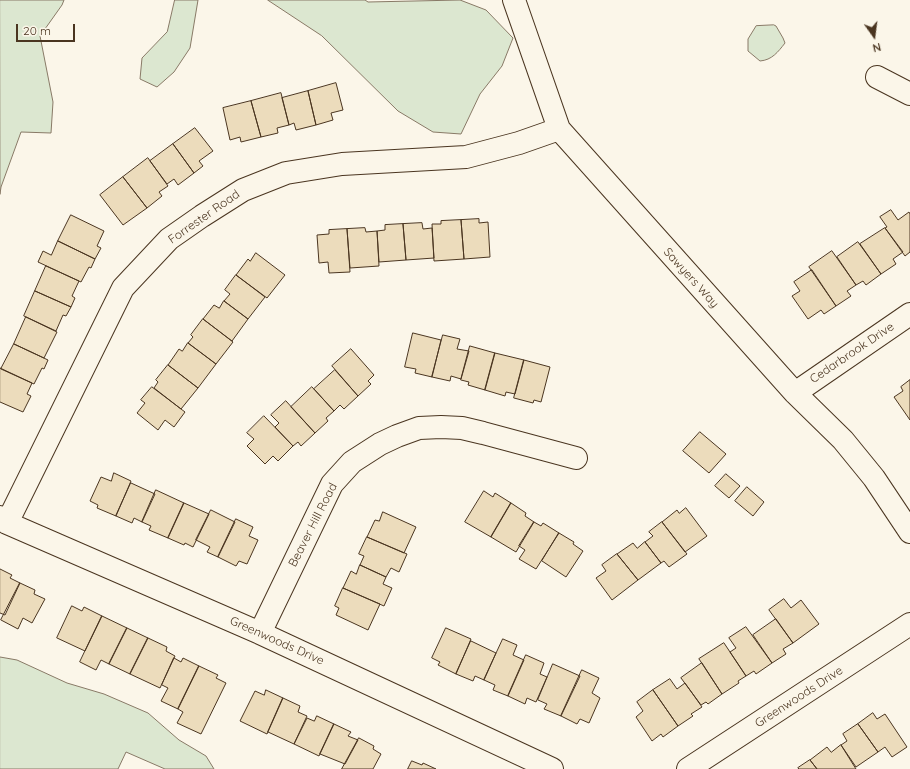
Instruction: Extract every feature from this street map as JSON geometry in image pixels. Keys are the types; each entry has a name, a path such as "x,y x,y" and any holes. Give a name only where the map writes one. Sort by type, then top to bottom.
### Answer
{"street":[{"name":"Sawyers Way","path":"514,0 558,130 794,393 847,446 874,478 910,532"},
{"path":"877,77 910,94"},
{"name":"Forrester Road","path":"3,520 123,288 169,240 186,228 243,190 286,173 342,164 466,157 519,143 558,130"},
{"name":"Cedarbrook Drive","path":"794,393 910,314"},
{"name":"Beaver Hill Road","path":"260,633 332,484 352,462 380,444 419,428 441,426 476,431 576,458"},
{"name":"Greenwoods Drive","path":"3,520 260,633 552,769"},
{"name":"Greenwoods Drive","path":"688,769 910,624"}],"green space":[{"path":"0,0 64,0 40,36 53,102 51,133 21,132 1,187 0,194"},
{"path":"175,0 198,0 190,48 174,72 157,87 140,79 142,58 167,32"},
{"path":"268,0 365,0 368,2 460,0 486,10 513,38 502,66 480,94 461,134 433,132 398,111 322,36"},
{"path":"774,25 785,43 771,57 760,61 748,51 748,39 756,26"},
{"path":"0,657 17,660 67,683 104,694 148,713 179,740 206,756 214,769 165,769 126,752 118,769 0,769"}],"building":[{"path":"336,83 343,110 331,113 333,120 316,125 308,91"},
{"path":"308,91 316,125 296,130 294,123 289,125 282,98"},
{"path":"281,93 289,125 277,128 278,133 261,137 251,101"},
{"path":"251,101 261,137 241,142 240,137 230,140 223,108"},
{"path":"195,128 213,151 199,161 203,166 194,173 173,144"},
{"path":"173,144 194,173 178,185 174,179 167,184 150,161"},
{"path":"148,158 168,186 159,192 162,196 147,208 123,177"},
{"path":"123,177 147,208 123,225 100,195"},
{"path":"891,210 898,220 909,212 910,214 910,252 905,256 885,228 887,227 880,217"},
{"path":"71,215 104,231 97,246 101,248 95,259 58,241"},
{"path":"479,219 479,223 488,222 490,257 464,259 461,220"},
{"path":"461,220 464,259 434,261 432,224 441,224 441,221"},
{"path":"422,223 423,229 432,228 434,258 406,260 403,224"},
{"path":"403,224 406,260 379,262 377,231 385,230 385,225"},
{"path":"365,228 366,232 377,231 379,266 350,268 347,229"},
{"path":"885,228 903,252 893,259 896,264 881,274 860,244"},
{"path":"347,229 350,272 329,273 328,262 319,263 317,235 329,234 329,230"},
{"path":"58,241 95,259 91,268 89,267 81,282 38,262 43,251 51,255"},
{"path":"858,242 881,274 866,285 863,281 856,285 837,257"},
{"path":"832,251 856,285 847,291 851,296 836,306 809,267"},
{"path":"256,253 285,275 267,298 236,275 248,259 250,261"},
{"path":"46,266 79,281 72,296 75,298 71,307 35,291"},
{"path":"812,270 836,306 824,314 821,310 808,319 792,296 800,291 794,282"},
{"path":"236,275 265,297 248,319 224,301 230,294 225,290"},
{"path":"35,291 71,307 66,316 63,315 56,331 24,316"},
{"path":"224,301 248,319 232,341 203,319 214,305 219,308"},
{"path":"26,317 57,332 44,358 14,344"},
{"path":"203,319 233,342 216,364 188,343 193,337 191,335"},
{"path":"413,333 441,340 432,377 415,373 416,369 405,367"},
{"path":"443,335 460,339 457,349 469,351 461,379 451,376 450,381 432,377"},
{"path":"188,343 216,364 198,388 168,365 179,349 182,351"},
{"path":"14,344 48,360 34,384 1,369"},
{"path":"470,346 495,353 485,390 468,385 469,382 461,380"},
{"path":"351,349 374,375 368,381 371,384 358,396 332,366"},
{"path":"495,353 524,360 515,394 506,392 505,396 485,390"},
{"path":"524,360 550,367 541,402 534,400 533,403 514,398"},
{"path":"168,365 198,388 181,409 154,388 158,382 156,380"},
{"path":"0,368 32,383 27,394 31,396 23,412 0,402"},
{"path":"335,370 358,396 344,409 340,405 334,411 314,389"},
{"path":"910,380 910,420 894,397 903,391 901,387"},
{"path":"152,387 185,412 174,427 165,420 158,430 137,413 145,403 141,400"},
{"path":"312,387 334,411 326,418 328,421 315,433 291,407"},
{"path":"286,401 315,433 301,446 298,442 293,446 275,427 279,423 271,415"},
{"path":"264,416 293,446 278,461 273,456 265,464 247,446 254,439 247,433"},
{"path":"700,432 726,454 709,473 683,451"},
{"path":"114,473 131,481 116,516 97,508 98,505 90,501 101,477 111,481"},
{"path":"726,474 740,486 729,498 715,486"},
{"path":"131,483 155,494 142,522 134,518 132,523 116,516"},
{"path":"747,487 764,502 753,516 735,501"},
{"path":"156,490 184,503 168,538 149,530 151,526 142,522"},
{"path":"484,491 493,497 495,493 511,503 491,537 465,522"},
{"path":"184,503 209,514 193,547 168,538"},
{"path":"511,503 526,513 525,516 534,522 516,552 491,537"},
{"path":"686,508 707,536 685,552 662,522 677,510 679,513"},
{"path":"211,510 235,522 218,557 207,552 210,547 196,540"},
{"path":"383,512 416,527 404,553 367,537 375,520 379,521"},
{"path":"236,519 253,527 249,536 258,540 247,564 239,561 236,566 218,557"},
{"path":"534,522 541,526 543,523 559,533 536,569 519,559 525,550 519,546"},
{"path":"662,522 687,554 669,567 664,561 661,563 645,542 653,536 649,532"},
{"path":"559,533 574,542 573,544 583,551 566,577 542,561"},
{"path":"367,537 407,554 399,572 391,568 386,577 360,565 364,556 359,554"},
{"path":"645,542 661,563 638,580 617,554 633,543 637,548"},
{"path":"617,554 638,580 612,600 596,578 606,571 602,565"},
{"path":"360,565 386,577 383,584 392,588 384,606 343,588 351,571 356,574"},
{"path":"0,569 12,575 10,578 20,583 5,615 0,613"},
{"path":"20,583 35,590 34,594 45,599 32,623 23,618 18,629 1,620"},
{"path":"343,588 380,604 368,630 336,615 339,608 335,606"},
{"path":"784,599 791,608 801,600 819,624 793,643 769,610"},
{"path":"72,606 82,611 84,607 102,616 85,651 57,638"},
{"path":"102,616 127,628 109,664 101,660 96,670 80,662"},
{"path":"776,619 793,643 783,649 786,654 772,663 753,635"},
{"path":"746,627 772,663 756,674 754,671 746,676 730,652 736,648 729,638"},
{"path":"127,628 148,638 130,674 109,664"},
{"path":"446,628 471,639 456,674 438,665 440,662 432,658"},
{"path":"148,638 167,647 166,651 175,656 160,688 130,674"},
{"path":"503,639 517,645 513,655 524,660 508,696 493,690 495,685 484,680"},
{"path":"471,641 496,653 484,680 475,676 473,681 456,674"},
{"path":"724,643 746,676 738,681 739,683 722,694 699,659"},
{"path":"526,655 544,663 540,674 547,677 536,702 527,698 525,704 508,696"},
{"path":"174,658 181,662 183,658 199,666 178,709 161,701 168,688 162,685"},
{"path":"702,663 722,694 708,704 706,702 701,705 681,678"},
{"path":"553,664 580,676 561,716 544,709 547,704 538,700"},
{"path":"199,666 218,675 216,678 226,683 201,734 177,723 183,712 178,709"},
{"path":"582,670 599,678 592,693 600,698 589,723 580,719 577,724 561,716"},
{"path":"670,679 677,689 685,683 702,707 691,714 693,716 678,726 653,690"},
{"path":"266,690 283,698 267,734 240,721 255,691 264,695"},
{"path":"653,690 678,726 663,737 661,734 652,741 636,717 643,711 637,702"},
{"path":"283,698 300,706 298,712 307,716 294,744 268,732"},
{"path":"873,713 877,719 885,714 907,747 892,757 885,747 878,752 858,724"},
{"path":"317,716 334,724 319,756 294,744 307,718 314,721"},
{"path":"334,724 351,732 348,736 358,740 345,764 320,754"},
{"path":"858,724 878,752 856,767 841,745 847,741 843,734"},
{"path":"359,738 374,746 373,749 381,754 373,769 342,769"},
{"path":"841,745 856,769 817,769 810,760 827,747 831,752"},
{"path":"810,760 817,769 798,768"},
{"path":"412,761 422,765 423,763 436,769 408,769"}]}
